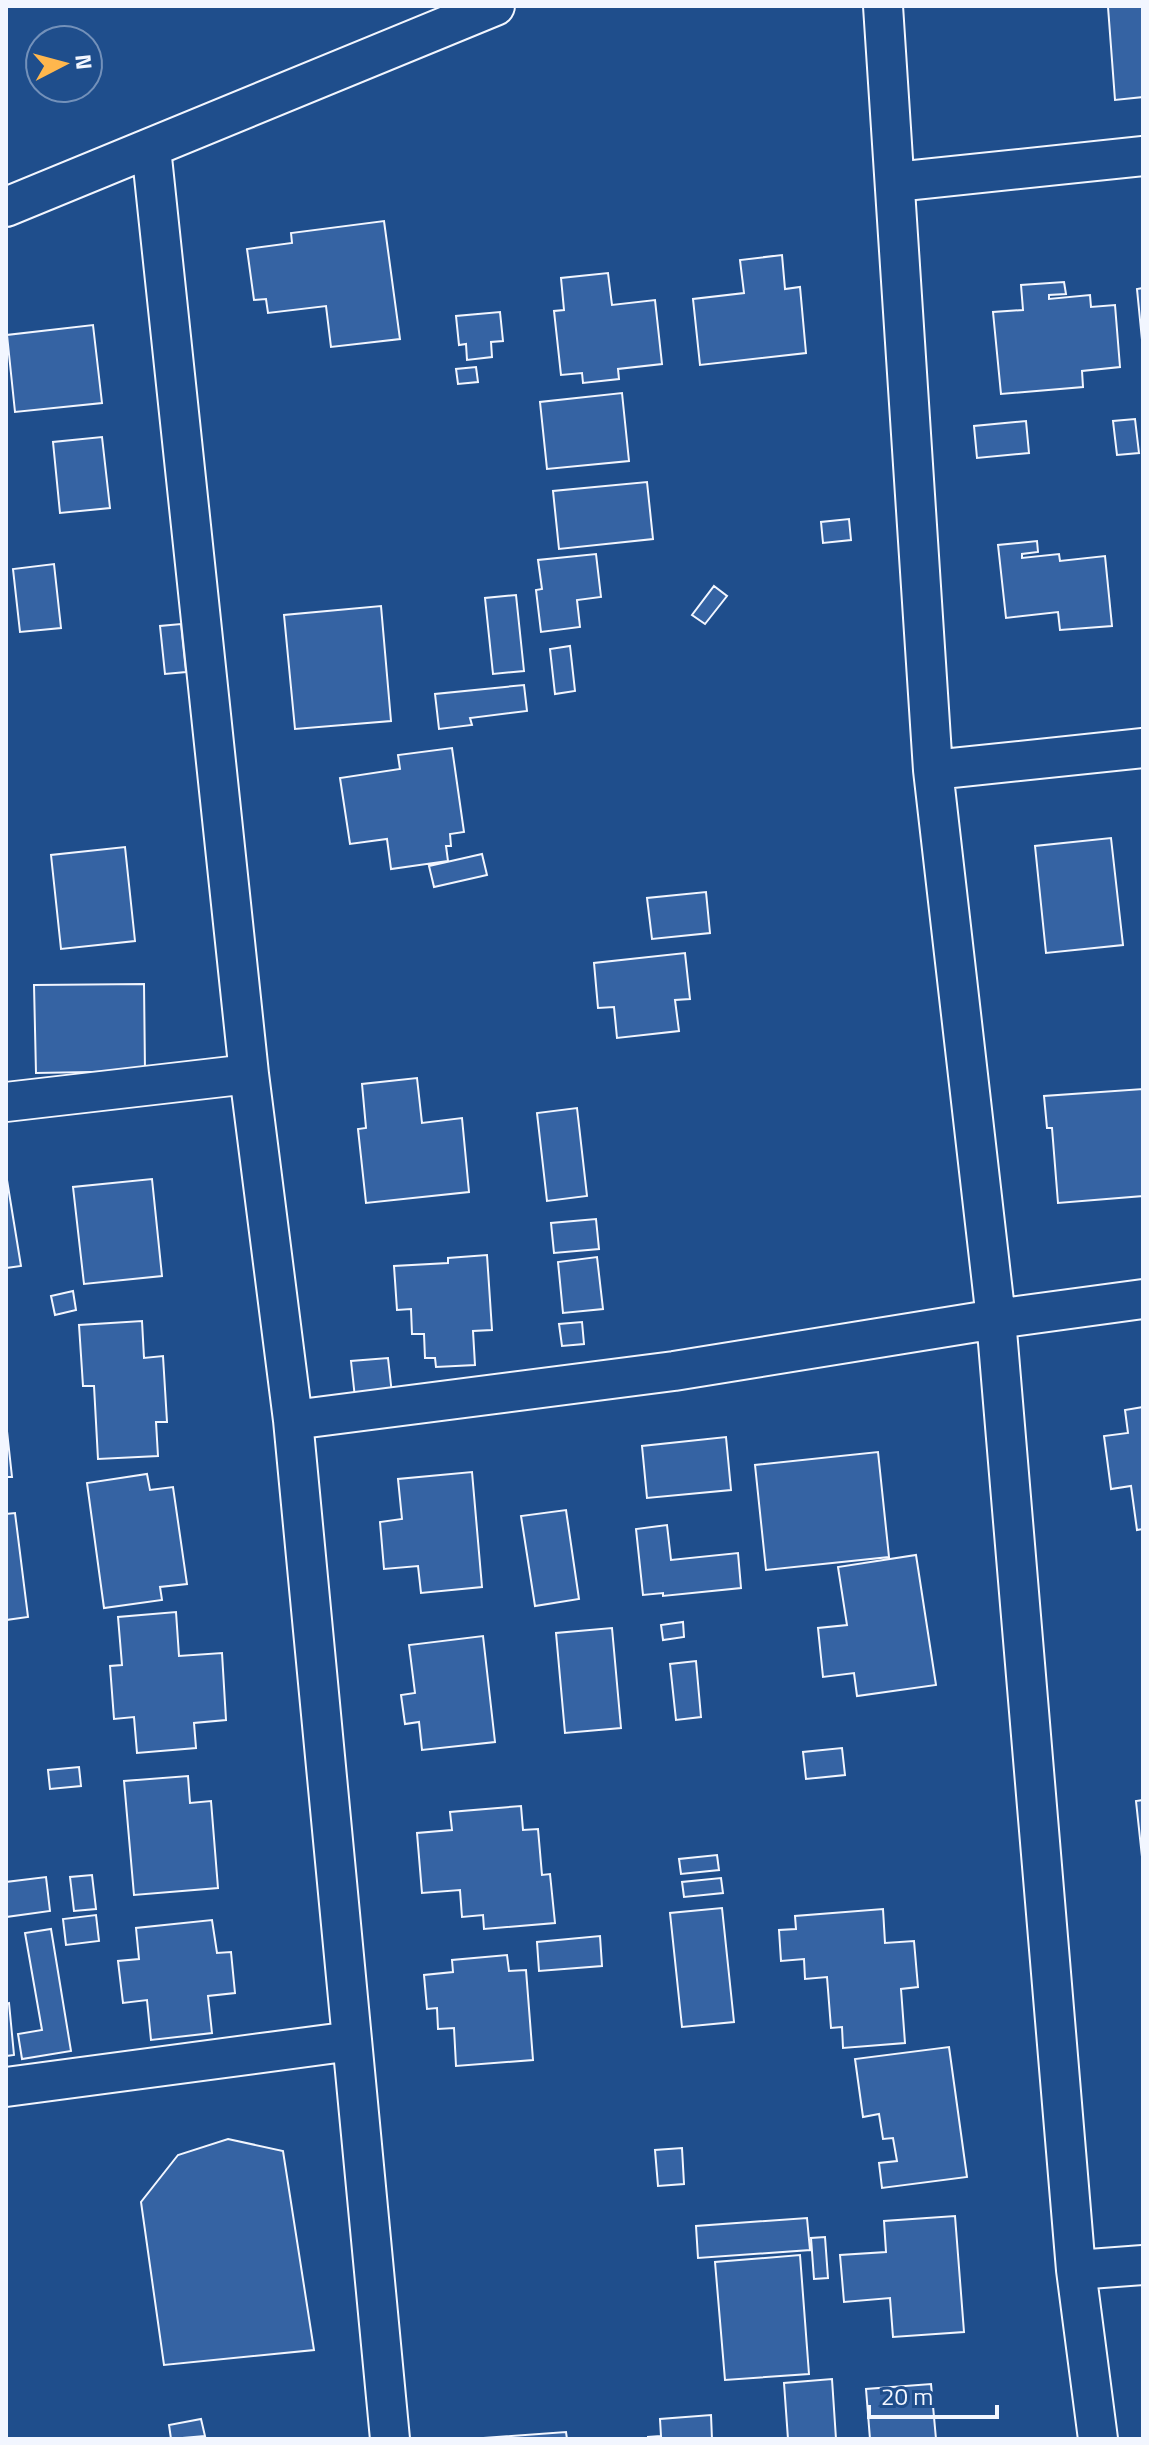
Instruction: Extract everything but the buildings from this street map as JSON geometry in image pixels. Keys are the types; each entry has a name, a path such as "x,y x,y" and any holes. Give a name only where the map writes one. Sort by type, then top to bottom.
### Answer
{"street":[{"path":"6,207 495,6"},
{"path":"883,6 933,770 996,1319 1076,2270 1098,2439"},
{"path":"151,148 249,1074 293,1420 390,2439"},
{"path":"895,182 1143,156"},
{"path":"933,770 1143,748"},
{"path":"6,1102 249,1074"},
{"path":"293,1420 674,1371 996,1319 1143,1299"},
{"path":"6,2087 352,2041"},
{"path":"1076,2270 1143,2265"}]}
